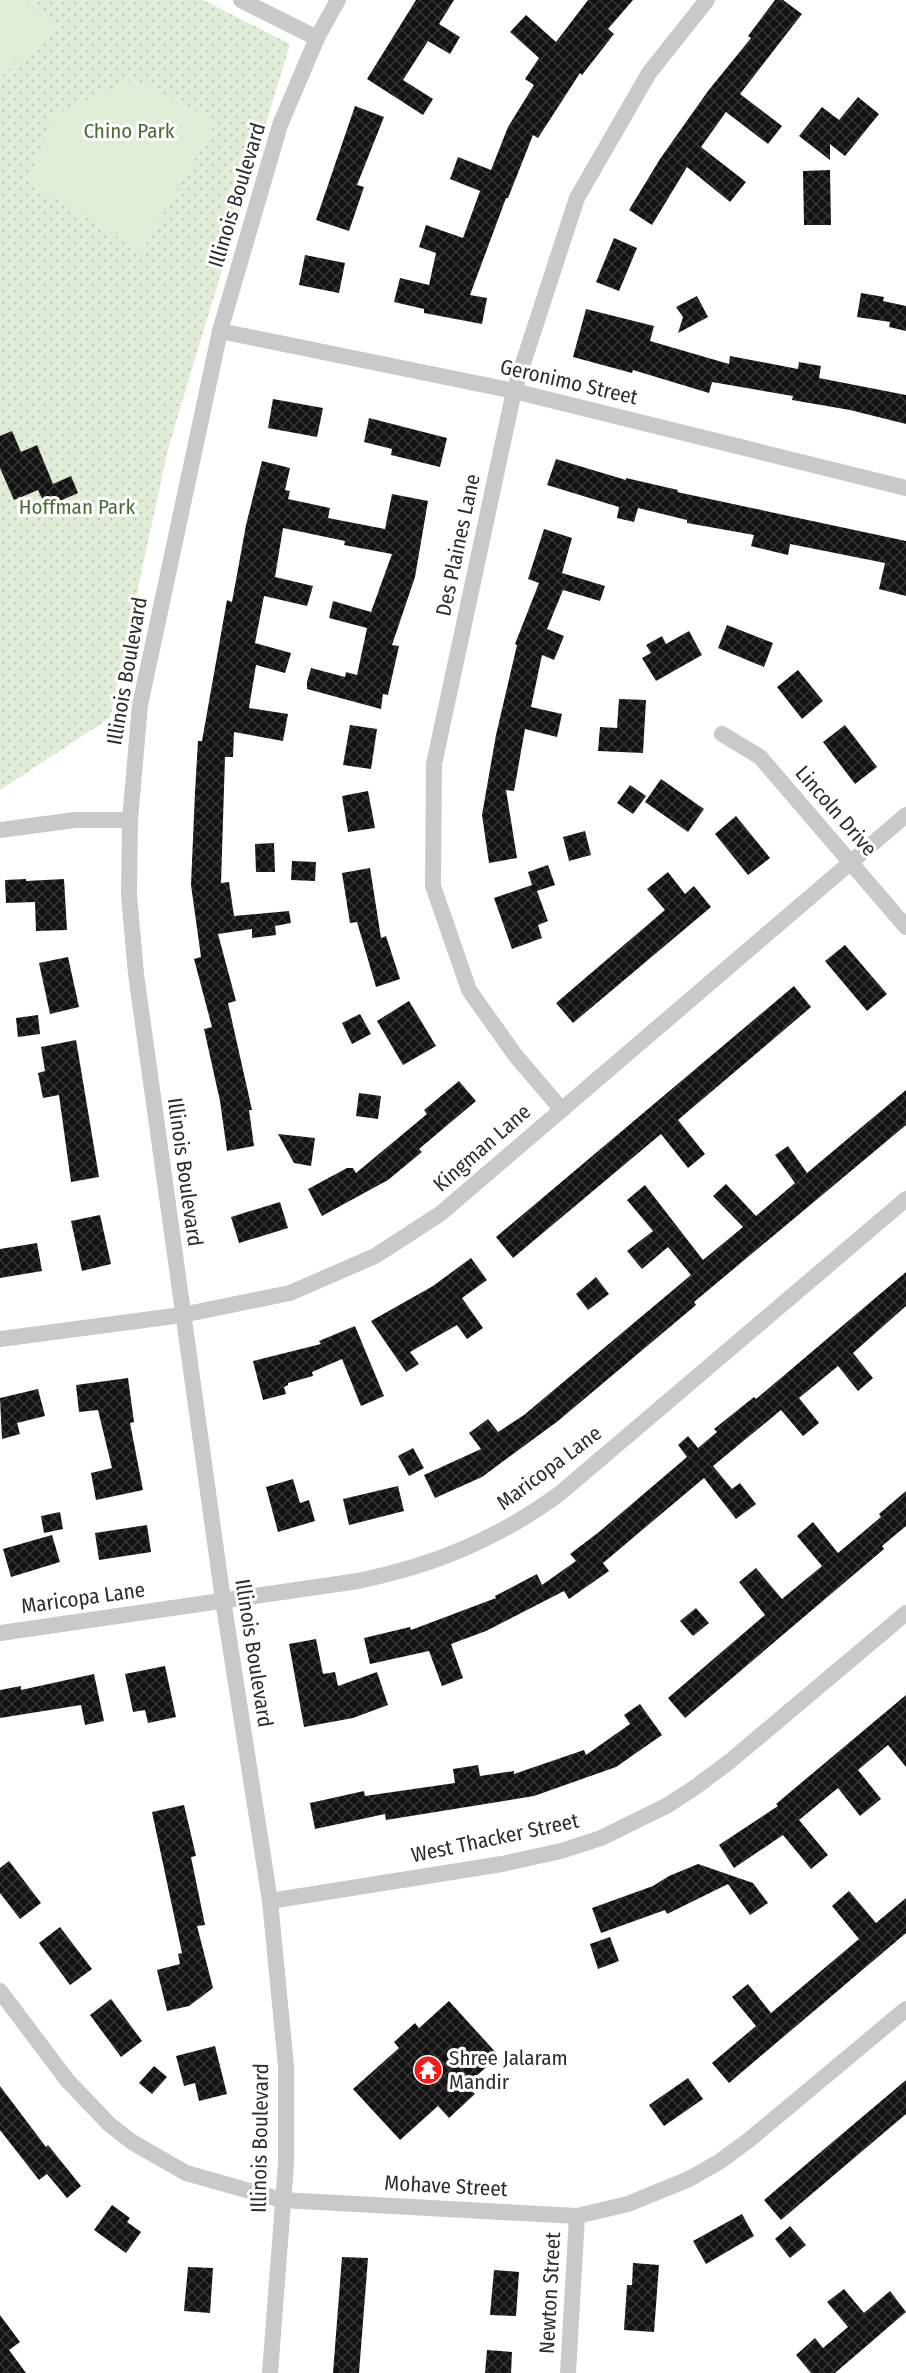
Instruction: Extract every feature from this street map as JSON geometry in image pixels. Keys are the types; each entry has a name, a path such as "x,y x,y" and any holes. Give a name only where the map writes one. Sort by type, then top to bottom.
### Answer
{"street":[{"path":"241,0 317,38"},
{"name":"Illinois Boulevard","path":"270,2373 288,2110 270,1901 223,1600 136,974 129,895 130,820 140,705 220,331 280,125 317,38 338,0"},
{"name":"Des Plaines Lane","path":"561,1110 514,1054 468,990 433,886 434,764 514,391 577,198 649,73 707,0"},
{"name":"Geronimo Street","path":"220,331 514,391 906,488"},
{"name":"Lincoln Drive","path":"722,734 760,757 906,927"},
{"name":"Kingman Lane","path":"0,1339 182,1315 290,1293 375,1256 440,1214 906,815"},
{"path":"0,830 75,820 130,820"},
{"name":"Maricopa Lane","path":"0,1633 389,1575 442,1558 500,1533 558,1495 906,1199"},
{"name":"West Thacker Street","path":"270,1901 502,1864 561,1851 601,1838 668,1805 694,1788 729,1762 906,1613"},
{"name":"Mohave Street","path":"0,1991 74,2088 109,2124 132,2142 186,2173 282,2200 577,2216 628,2204 689,2179 719,2162 749,2140 906,2009"},
{"name":"Newton Street","path":"568,2373 577,2216"}],"green space":[{"name":"Chino Park","path":"0,0 203,0 290,44 168,449 110,718 0,790"},
{"path":"0,0 24,0 55,28 0,77"},
{"path":"133,79 216,122 141,251 29,182 54,115"}],"building":[{"path":"416,0 454,0 439,24 460,37 450,54 428,41 403,80 433,99 423,115 367,79"},
{"path":"588,0 633,0 608,29 614,34 582,75 580,73 538,138 533,135 508,198 506,198 470,295 487,298 482,324 424,313 424,309 394,302 400,278 429,285 436,253 419,247 426,225 463,238 480,191 450,179 458,157 491,170 508,127 534,85 525,79 539,58 510,32 526,15 556,42"},
{"path":"775,0 783,0 802,14 740,94 782,126 768,144 726,112 701,147 746,182 730,202 687,167 652,225 629,210 660,159 708,91 751,38 748,36"},
{"path":"858,97 879,114 845,156 830,144 830,160 799,136 822,107 839,120"},
{"path":"355,106 384,117 357,185 364,187 349,231 316,220"},
{"path":"830,170 831,225 804,225 803,171"},
{"path":"614,238 637,248 619,291 596,282"},
{"path":"305,255 345,263 339,293 299,285"},
{"path":"861,293 884,297 883,301 906,306 906,331 889,327 890,322 857,317"},
{"path":"697,296 708,317 678,333 683,317 676,307"},
{"path":"586,309 654,326 650,341 729,364 730,356 798,369 799,362 821,366 819,378 906,395 906,424 850,410 792,400 793,396 712,382 709,393 633,370 632,373 573,357"},
{"path":"273,399 323,408 317,437 268,428"},
{"path":"369,418 447,438 440,467 391,455 392,449 364,442"},
{"path":"12,431 21,452 37,445 53,484 71,476 78,493 46,507 38,490 14,500 0,468 0,436"},
{"path":"556,459 626,480 626,478 678,490 677,492 906,541 906,596 879,589 885,563 790,544 788,555 751,546 754,535 687,523 687,520 638,508 634,522 617,518 619,507 547,485"},
{"path":"262,461 290,468 285,490 290,491 288,499 330,508 328,518 385,529 392,494 428,501 415,577 392,645 399,646 388,695 383,694 381,709 307,689 307,682 311,668 345,677 346,672 357,675 367,628 329,618 333,601 371,612 392,554 344,545 345,541 283,528 275,577 313,586 307,606 264,596 255,643 291,653 285,673 256,665 249,708 288,714 283,741 234,732 233,757 225,757 221,883 229,882 234,916 289,911 291,923 275,926 276,935 252,938 252,929 218,934 236,1001 228,1003 252,1110 249,1110 254,1146 227,1151 220,1101 204,1029 212,1027 194,959 201,957 191,885 195,792 198,741 202,741 227,600 232,602 246,525"},
{"path":"544,529 572,538 562,573 605,586 600,601 563,590 547,629 564,636 554,660 542,655 531,707 562,714 557,737 525,729 514,791 506,790 517,858 489,863 482,815 496,735 517,645 515,644 539,583 528,579"},
{"path":"727,625 773,643 764,667 718,648"},
{"path":"689,631 702,655 656,681 642,658 651,653 646,645 662,636 666,644"},
{"path":"798,670 823,701 802,719 777,687"},
{"path":"619,699 646,700 643,753 598,751 600,727 617,728"},
{"path":"350,725 377,729 371,769 343,765"},
{"path":"845,725 877,767 855,784 823,742"},
{"path":"661,779 704,809 688,832 645,802"},
{"path":"630,785 646,796 633,814 617,803"},
{"path":"368,791 375,828 348,832 342,796"},
{"path":"736,816 770,858 748,875 715,834"},
{"path":"585,831 591,855 569,861 563,837"},
{"path":"274,843 275,872 256,872 255,844"},
{"path":"292,861 316,862 315,881 291,880"},
{"path":"548,865 555,885 537,891 548,921 538,925 542,938 512,949 494,898 532,885 528,872"},
{"path":"370,868 381,938 386,936 400,979 376,987 357,922 350,923 342,873"},
{"path":"668,872 685,894 694,886 711,907 573,1023 556,1003 665,910 647,889"},
{"path":"26,879 26,881 64,879 67,930 36,931 35,902 6,903 5,880"},
{"path":"845,945 887,994 867,1011 825,961"},
{"path":"68,957 79,1007 50,1014 39,963"},
{"path":"794,986 811,1007 678,1120 705,1154 688,1168 661,1134 513,1258 496,1237"},
{"path":"409,1001 436,1046 403,1065 377,1021"},
{"path":"360,1014 371,1034 352,1044 342,1023"},
{"path":"38,1015 40,1034 18,1037 16,1018"},
{"path":"76,1040 99,1177 71,1182 59,1095 43,1098 38,1073 45,1071 41,1047"},
{"path":"459,1081 476,1101 419,1149 422,1152 388,1180 322,1216 308,1189 347,1168 353,1168 356,1173 427,1114 424,1110"},
{"path":"906,1090 906,1125 694,1302 696,1305 558,1421 482,1477 435,1498 424,1475 481,1449 469,1433 488,1419 498,1432 524,1415 691,1275 668,1247 642,1269 627,1251 653,1231 627,1200 645,1185 703,1260 743,1227 713,1196 726,1184 756,1216 795,1183 775,1155 788,1146 807,1173"},
{"path":"359,1093 381,1096 378,1119 356,1116"},
{"path":"278,1134 315,1138 311,1166 294,1163"},
{"path":"280,1202 288,1228 239,1243 231,1217"},
{"path":"100,1215 111,1264 82,1271 71,1221"},
{"path":"37,1243 42,1271 0,1278 0,1249"},
{"path":"471,1258 487,1280 462,1298 483,1328 467,1339 457,1325 410,1352 419,1364 406,1372 371,1321 433,1286"},
{"path":"906,1272 906,1306 853,1353 873,1378 858,1391 838,1366 799,1398 819,1423 803,1436 781,1410 713,1466 732,1489 740,1483 756,1504 736,1519 704,1478 603,1563 609,1571 569,1599 564,1591 486,1631 451,1644 463,1678 442,1686 429,1651 370,1664 364,1638 410,1627 411,1630 496,1598 495,1596 537,1574 542,1585 576,1561 570,1554 687,1457 678,1445 688,1436 698,1448 717,1432 714,1429 754,1397 756,1399"},
{"path":"596,1277 609,1294 588,1310 576,1294"},
{"path":"355,1326 384,1396 361,1406 342,1359 312,1372 313,1376 288,1383 284,1387 286,1394 263,1400 253,1361 321,1344 319,1341"},
{"path":"128,1378 134,1422 130,1423 143,1490 96,1500 91,1473 112,1468 98,1410 79,1412 76,1385"},
{"path":"38,1389 45,1416 17,1423 20,1434 2,1439 0,1398"},
{"path":"413,1448 424,1468 409,1476 398,1456"},
{"path":"293,1479 300,1503 309,1500 315,1521 278,1532 266,1487"},
{"path":"398,1486 404,1511 349,1525 343,1499"},
{"path":"906,1491 906,1526 882,1546 884,1549 685,1718 668,1698 765,1615 739,1582 756,1568 782,1599 822,1566 797,1536 813,1522 838,1553 881,1517 879,1514"},
{"path":"60,1512 63,1529 44,1533 41,1516"},
{"path":"147,1525 151,1552 99,1560 95,1533"},
{"path":"52,1535 60,1562 11,1577 3,1549"},
{"path":"696,1608 709,1623 693,1636 680,1621"},
{"path":"316,1639 323,1674 335,1672 338,1686 377,1672 388,1705 353,1718 304,1727 289,1644"},
{"path":"165,1666 176,1717 148,1723 145,1710 133,1712 125,1674"},
{"path":"94,1674 104,1721 85,1725 81,1705 0,1718 0,1690 21,1686 21,1690"},
{"path":"906,1695 906,1767 888,1745 858,1770 881,1799 860,1816 838,1788 799,1820 828,1855 811,1869 783,1835 734,1868 719,1845 778,1806 776,1804"},
{"path":"640,1704 662,1735 616,1767 534,1796 386,1820 385,1814 315,1829 310,1803 364,1791 365,1796 455,1783 453,1769 478,1765 480,1776 514,1771 514,1774 584,1750 586,1755 630,1724 624,1715"},
{"path":"184,1805 196,1856 191,1857 205,1925 197,1926 213,1988 189,2006 167,2011 157,1970 180,1964 178,1954 182,1953 152,1812"},
{"path":"9,1861 41,1903 20,1919 0,1893 0,1868"},
{"path":"698,1864 753,1883 768,1903 750,1915 728,1884 667,1914 665,1910 601,1933 592,1908 653,1886 669,1876"},
{"path":"849,1891 876,1923 906,1898 906,1933 729,2083 712,2063 756,2026 732,1997 748,1984 771,2013 859,1939 832,1906"},
{"path":"60,1927 92,1969 70,1985 39,1943"},
{"path":"610,1937 619,1961 598,1969 590,1944"},
{"path":"111,1999 142,2041 121,2057 90,2015"},
{"name":"Shree Jalaram Mandir","path":"449,2001 499,2056 466,2085 475,2094 449,2118 438,2106 400,2140 353,2089 399,2048 394,2042 415,2023 419,2028"},
{"path":"215,2046 227,2094 199,2101 195,2083 184,2086 176,2056"},
{"path":"154,2066 167,2077 152,2094 139,2083"},
{"path":"688,2078 703,2099 664,2126 649,2105"},
{"path":"906,2080 906,2114 781,2220 764,2200"},
{"path":"0,2086 46,2147 48,2145 81,2186 67,2198 47,2174 39,2180 0,2130"},
{"path":"112,2205 130,2218 127,2222 141,2232 126,2253 94,2230"},
{"path":"742,2214 754,2236 706,2264 693,2241"},
{"path":"790,2226 806,2245 790,2258 775,2239"},
{"path":"342,2257 368,2258 359,2373 333,2373"},
{"path":"633,2263 659,2265 654,2332 624,2330 627,2285 632,2285"},
{"path":"188,2267 213,2268 210,2313 184,2311"},
{"path":"494,2270 519,2272 516,2316 490,2315"},
{"path":"844,2289 864,2313 890,2291 906,2312 835,2373 811,2373 796,2355 815,2338 823,2348 848,2327 827,2302"},
{"path":"0,2315 20,2342 9,2350 26,2373 0,2373"},
{"path":"487,2350 512,2352 511,2373 485,2373"}],"place":[{"name":"Shree Jalaram Mandir","path":"428,2070"}],"park label":[{"name":"Hoffman Park","path":"77,507"}]}
